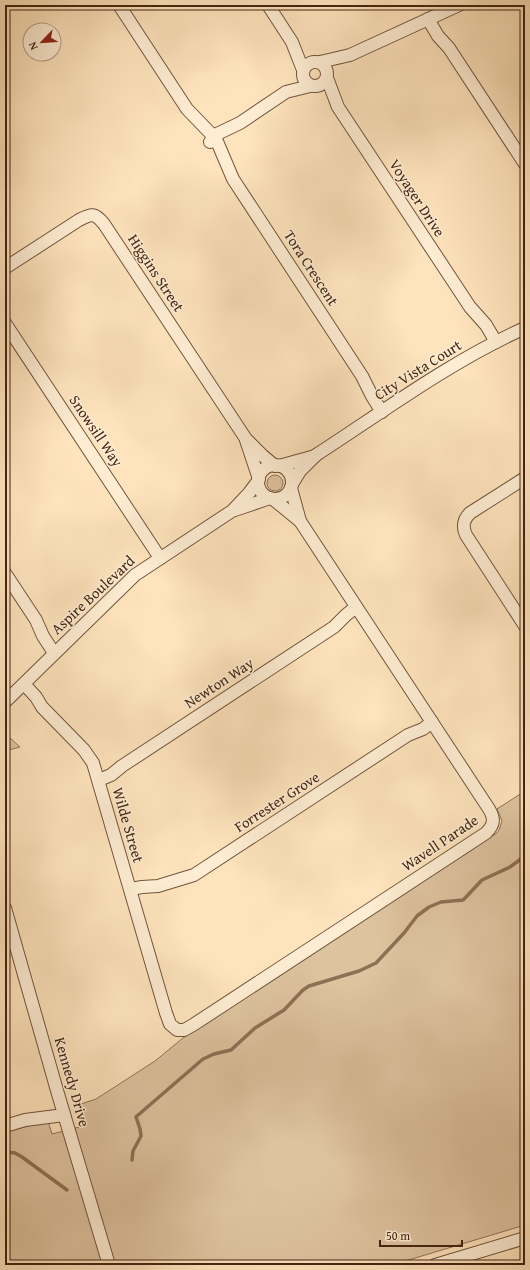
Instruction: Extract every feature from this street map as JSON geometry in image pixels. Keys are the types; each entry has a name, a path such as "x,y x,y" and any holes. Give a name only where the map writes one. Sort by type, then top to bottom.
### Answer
{"street":[{"name":"Tora Crescent","path":"119,5 187,109 196,129 214,140 220,166 233,179 362,376 377,392 385,410"},
{"path":"268,5 292,42 305,81 313,86"},
{"path":"214,140 225,137 240,122 286,92 308,64 350,56 460,5"},
{"path":"432,18 438,36 449,48 525,164"},
{"path":"292,42 326,67 327,76"},
{"path":"286,92 322,84 327,76 350,56"},
{"name":"Voyager Drive","path":"327,76 338,107 470,307 486,325 492,344"},
{"name":"Voyager Drive","path":"313,86 338,107"},
{"name":"Higgins Street","path":"5,268 79,220 92,214 98,216 246,439 263,456 277,466"},
{"name":"Snowsill Way","path":"5,323 160,558"},
{"name":"City Vista Court","path":"316,455 453,366 492,344 525,328"},
{"name":"Higgins Street","path":"246,439 258,480"},
{"path":"316,455 300,471 288,493 284,496 272,499 265,496 261,492 258,480 266,468 316,455"},
{"path":"277,466 283,468 290,475 291,486"},
{"path":"524,621 469,540 463,527 464,520 470,513 525,478"},
{"name":"Aspire Boulevard","path":"5,702 135,575 232,511 249,493 258,480"},
{"name":"Wavell Parade","path":"153,969 170,1024 177,1030 184,1030 486,833 493,825 492,813 300,521 291,486"},
{"name":"Aspire Boulevard","path":"232,511 272,499"},
{"name":"Wavell Parade","path":"272,499 300,521"},
{"path":"5,573 36,620 58,649"},
{"name":"Newton Way","path":"97,775 111,775 122,766 334,627 350,620 358,610"},
{"name":"Wilde Street","path":"21,686 36,697 42,707 88,755 97,775 153,969"},
{"name":"Forrester Grove","path":"132,893 144,894 158,886 190,877 198,873 408,735 423,729 430,719"},
{"name":"Kennedy Drive","path":"6,913 109,1265"},
{"path":"5,1126 63,1110"},
{"path":"435,1265 525,1238"}],"shaded area":[{"path":"275,475 282,480 283,483 278,490 275,491 268,486 267,483 272,476"},
{"path":"9,737 20,747 5,751 5,741"},
{"path":"525,791 525,1225 392,1265 5,1265 5,1132 48,1121 52,1134 87,1125 81,1104 96,1099 155,1061 183,1038 497,833 502,821 497,809"}],"waterway":[{"path":"132,1160 133,1151 141,1136 136,1117 203,1059 214,1054 231,1050 255,1028 284,1010 303,990 309,986 359,971 376,963 404,933 417,916 429,907 441,902 463,900 482,880 510,867 525,856"},
{"path":"5,1152 15,1153 22,1157 67,1190"}]}
